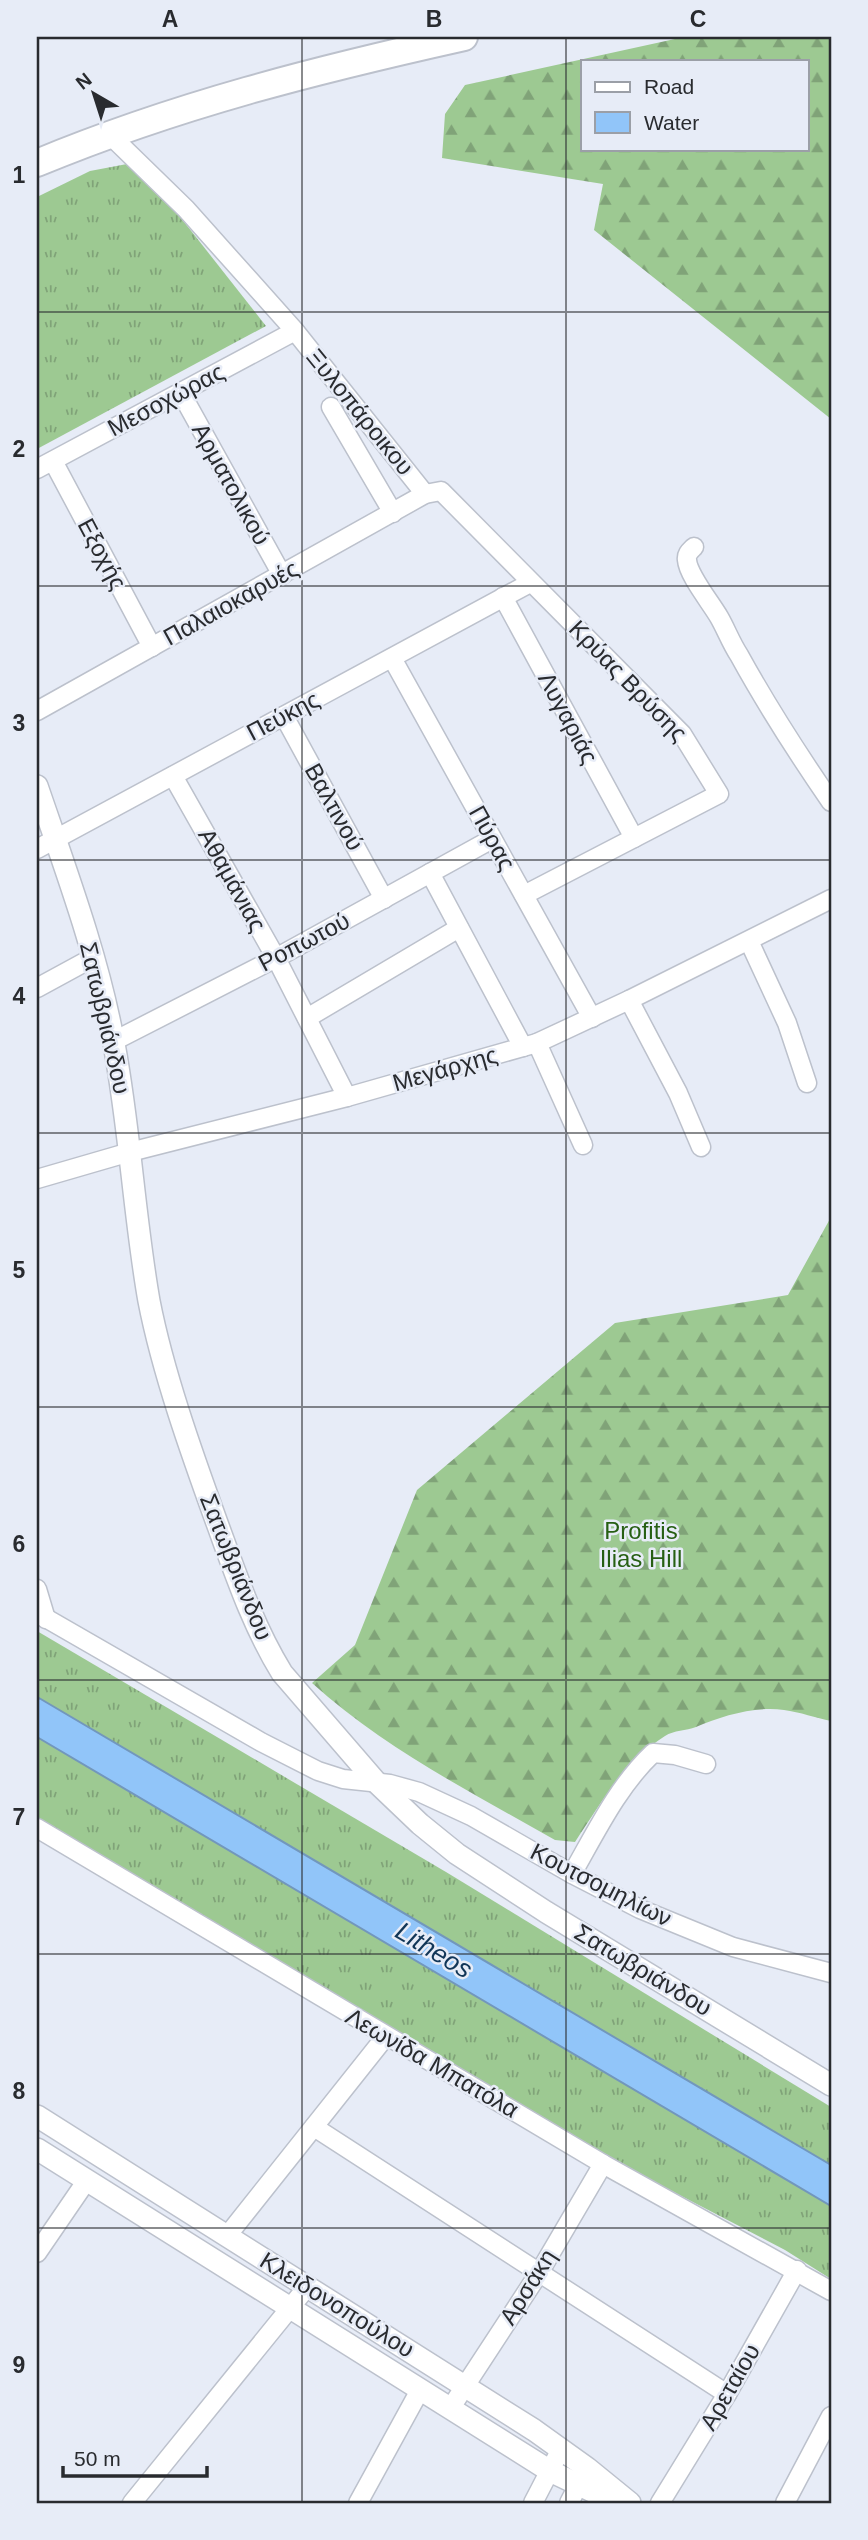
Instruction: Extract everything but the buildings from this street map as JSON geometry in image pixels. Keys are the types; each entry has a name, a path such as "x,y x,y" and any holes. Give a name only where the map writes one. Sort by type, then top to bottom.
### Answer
{"main road":[{"path":"37,163 170,113 279,82 464,37"}],"street":[{"name":"Ξυλοπάροικου","path":"109,134 186,209 295,331 425,494"},
{"name":"Μεσοχώρας","path":"37,469 295,331"},
{"name":"Αρματολικού","path":"181,393 282,575"},
{"path":"331,407 393,513"},
{"name":"Εξοχής","path":"53,461 152,647"},
{"name":"Κρύας Βρύσης","path":"425,494 438,490 443,493 682,734 719,794 524,895"},
{"name":"Παλαιοκαρυές","path":"37,710 425,494"},
{"path":"694,547 688,553 686,561 691,571 776,720 831,802"},
{"name":"Πεύκης","path":"46,845 530,583"},
{"name":"Λυγαριάς","path":"503,597 634,838"},
{"name":"Πύρας","path":"392,658 592,1018"},
{"name":"Βαλτινού","path":"284,716 384,899"},
{"name":"Αθαμάνιας","path":"173,776 275,958 347,1097"},
{"name":"Σατωβριάνδου","path":"37,786 46,845 94,957 114,1041 139,1231 153,1314 198,1471 257,1628 282,1673 377,1783 430,1833 474,1866 831,2085"},
{"name":"Ροπωτού","path":"114,1041 275,958 492,839"},
{"path":"430,873 459,928 530,1045 583,1145"},
{"name":"Μεγάρχης","path":"37,1179 130,1152 347,1097 530,1045 592,1018 830,903"},
{"path":"307,1018 459,928"},
{"path":"749,941 787,1023 807,1083"},
{"path":"37,988 94,957"},
{"path":"629,1000 678,1093 701,1147"},
{"path":"37,1589 41,1616"},
{"name":"Κουτσομηλίων","path":"41,1616 294,1760 329,1775 408,1788 471,1816 572,1874 640,1909 694,1932 778,1960 831,1973"},
{"path":"572,1874 619,1794 641,1764 653,1753 675,1755 706,1764"},
{"name":"Λεωνίδα Μπατόλα","path":"37,1828 603,2164 831,2291"},
{"path":"227,2236 386,2036"},
{"name":"Κλειδονοπούλου","path":"37,2116 561,2449 578,2486 630,2503"},
{"path":"314,2127 727,2394"},
{"name":"Κλειδονοπούλου","path":"37,2149 550,2471 617,2503"},
{"name":"Αρσάκη","path":"450,2409 539,2273 603,2164"},
{"path":"37,2253 87,2180"},
{"name":"Αρεταίου","path":"660,2503 727,2394 797,2270"},
{"path":"132,2503 307,2287"},
{"path":"358,2503 420,2390"},
{"path":"785,2503 831,2416"},
{"path":"533,2503 561,2449"}],"green space":[{"path":"684,37 831,37 831,419 594,230 603,184 442,158 445,114 465,85"},
{"path":"127,164 181,218 266,326 37,449 37,197 90,171"},
{"name":"Profitis Ilias Hill","path":"831,1217 831,1721 790,1711 761,1709 727,1716 669,1734 651,1746 626,1770 575,1842 555,1840 460,1787 369,1729 312,1683 355,1645 417,1490 615,1323 788,1295"},
{"path":"37,1631 446,1872 831,2107 831,2165 37,1697"},
{"path":"37,1737 831,2206 831,2279 785,2250 616,2162 37,1819"}],"water":[{"name":"Litheos","path":"39,1698 831,2165 831,2206 37,1737"}]}
